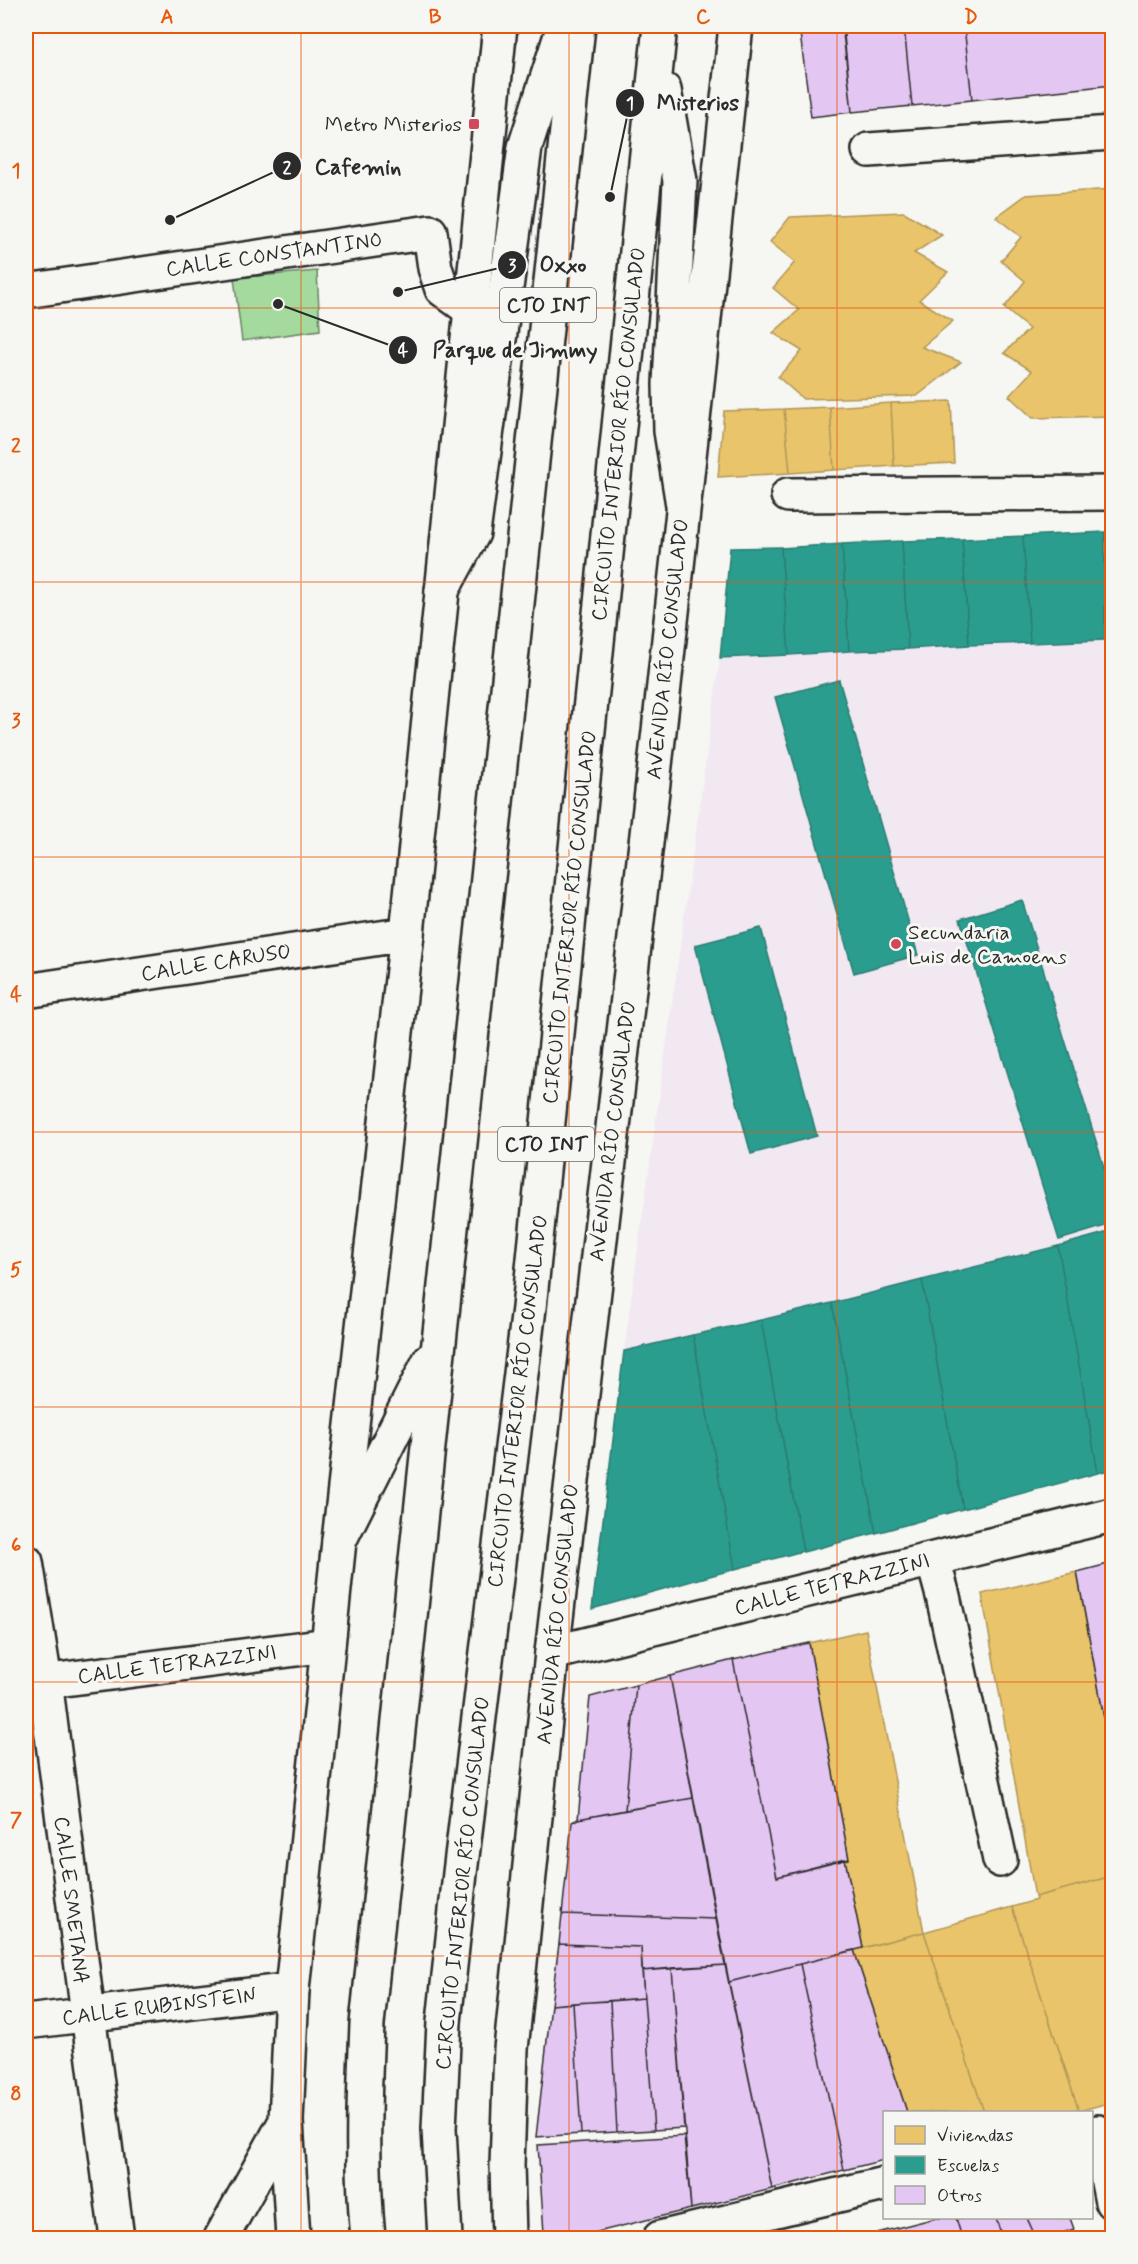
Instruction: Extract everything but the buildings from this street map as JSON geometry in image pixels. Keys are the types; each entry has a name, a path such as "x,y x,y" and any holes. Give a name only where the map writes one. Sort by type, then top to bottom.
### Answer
{"main road":[{"name":"CTO INT","path":"293,2238 286,2121 292,1990 339,1541 407,934 500,26"},
{"path":"442,590 473,533 525,147 564,26"},
{"name":"CTO INT","path":"368,2238 364,2202 363,2114 367,2024 578,26"},
{"name":"AVENIDA RÍO CONSULADO","path":"509,2238 507,2165 511,2049 552,1653 659,731 736,26"},
{"path":"659,38 680,181 670,384 671,431 683,506"},
{"name":"CIRCUITO INTERIOR RÍO CONSULADO","path":"445,2238 439,2129 444,2022 531,1296 659,38"},
{"path":"869,150 1113,133"},
{"name":"CALLE CONSTANTINO","path":"26,291 430,232 435,268 442,289 468,308 471,305"},
{"path":"788,495 1113,493"},
{"name":"CALLE CARUSO","path":"26,991 407,934"},
{"path":"339,1541 439,1342"},
{"name":"CALLE TETRAZZINI","path":"552,1653 1113,1515"},
{"path":"933,1559 946,1608 1000,1860"},
{"name":"CALLE SMETANA","path":"26,1562 35,1682 86,2014 117,2238"},
{"name":"CALLE TETRAZZINI","path":"35,1682 328,1645"},
{"name":"CALLE RUBINSTEIN","path":"26,2022 292,1990"},
{"path":"221,2238 286,2121"},
{"path":"1101,2132 1113,2202"},
{"path":"660,2238 883,2184"}],"shaded area":[{"name":"Secundaria Luis de Camoens","path":"1112,639 1112,1231 832,1303 624,1351 720,658"}],"green space":[{"path":"317,271 320,330 242,341 234,278"}],"place":[{"name":"Metro Misterios","path":"474,124"},
{"name":"Misterios","path":"610,197"},
{"name":"Cafemin","path":"170,220"},
{"name":"Oxxo","path":"398,292"},
{"name":"Parque de Jimmy","path":"278,304"},
{"name":"Secundaria Luis de Camoens","path":"896,944"}]}
